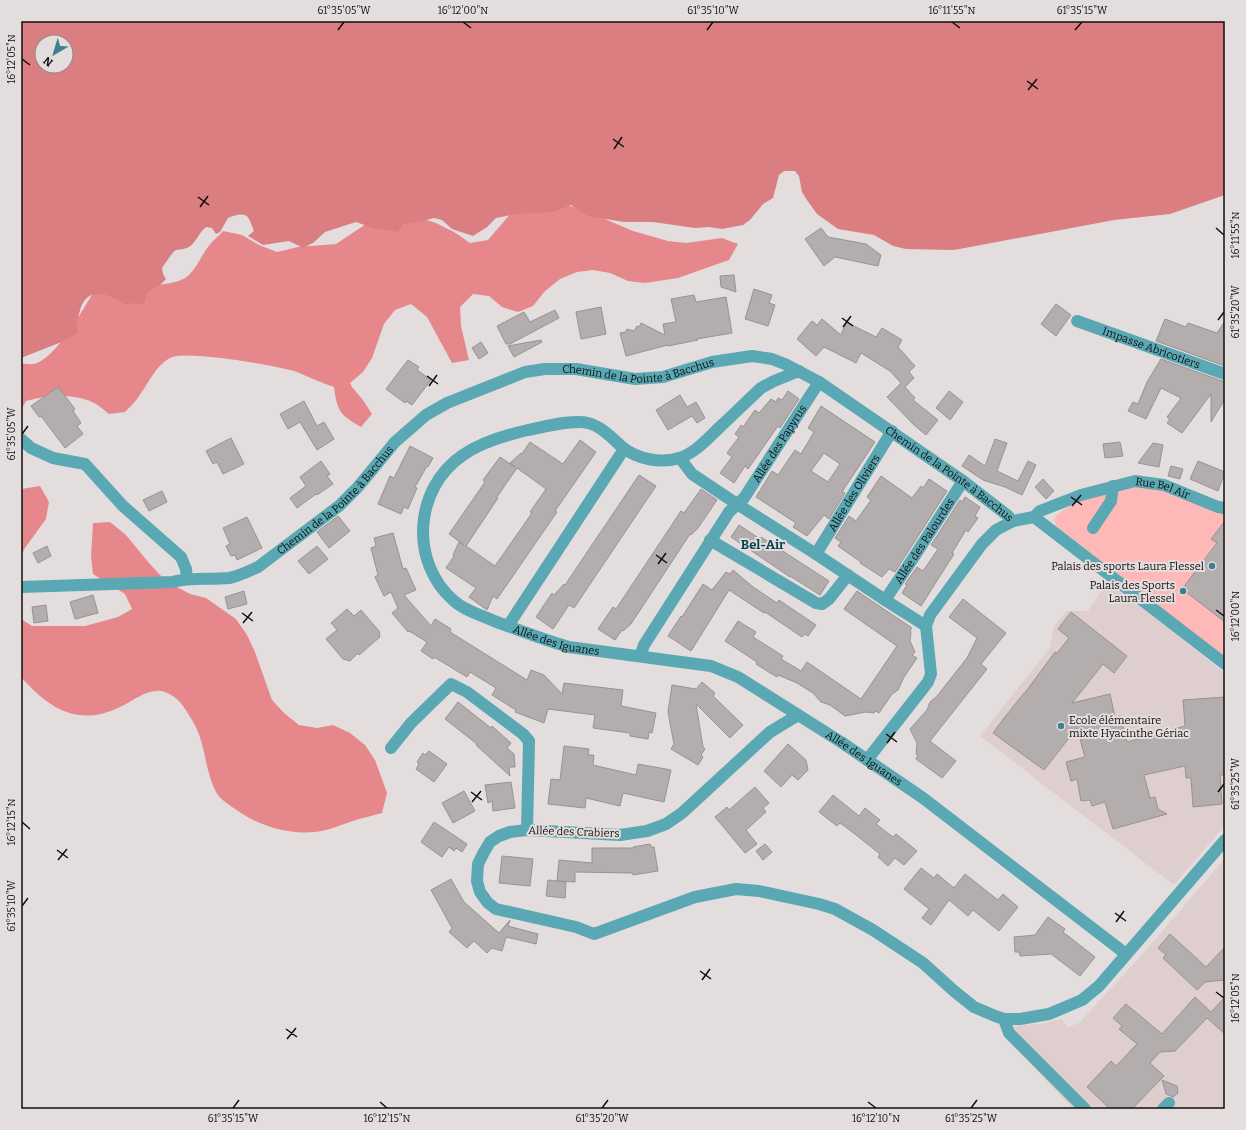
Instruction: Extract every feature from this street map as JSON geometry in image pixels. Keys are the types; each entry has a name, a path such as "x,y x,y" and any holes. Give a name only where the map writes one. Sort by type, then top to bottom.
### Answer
{"street":[{"name":"Impasse Abricotiers","path":"1077,321 1225,374"},
{"name":"Chemin de la Pointe à Bacchus","path":"21,587 172,582 187,579 230,578 244,574 258,567 339,506 358,487 395,442 426,415 447,403 525,372 546,368 576,368 635,379 663,377 712,362 752,356 772,358 819,382 892,431 963,481 1008,515 1013,521 1034,517"},
{"name":"Allée des Iguanes","path":"799,371 761,388 696,449 680,458 668,460 644,459 624,448 605,432 589,423 574,422 528,430 486,442 463,455 449,468 439,478 428,498 422,524 424,549 431,570 445,592 455,603 468,610 550,642 569,647 711,666 738,677 868,760 923,798 1126,954"},
{"name":"Allée des Papyrus","path":"640,656 644,645 710,540 729,512 744,498 819,382"},
{"name":"Allée des Oliviers","path":"816,554 892,431"},
{"path":"21,439 32,448 53,458 85,464 123,506 181,558 186,569 187,579"},
{"path":"508,626 624,448"},
{"path":"680,458 692,474 926,626"},
{"name":"Rue Bel Air","path":"1034,517 1040,511 1075,497 1135,480 1164,485 1218,507 1225,508"},
{"name":"Allée des Palourdes","path":"884,600 912,560 963,481"},
{"path":"1093,528 1111,501 1113,486"},
{"path":"1034,517 1225,664"},
{"path":"868,760 928,682 931,674 926,626 930,615 982,544 996,530 1013,521"},
{"path":"710,540 816,603 822,604 829,599 848,575"},
{"path":"391,748 411,723 451,684 467,692 523,734 529,741 527,830"},
{"name":"Allée des Crabiers","path":"798,715 770,732 682,812 666,824 647,831 620,835 527,830 510,832 499,836 490,842 478,864 477,880 480,892 488,903 496,909 576,927 594,934 695,897 736,889 774,894 819,904 835,909 873,930 923,963 974,1007 1004,1019"},
{"path":"1085,1109 1008,1033 1004,1019 1020,1019 1049,1014 1082,1000 1099,986 1225,840"}],"shaded area":[{"path":"21,21 1225,21 1225,195 1170,214 1114,220 954,250 906,249 893,246 874,235 838,229 817,214 802,192 799,176 795,171 784,171 779,175 773,198 763,204 750,220 743,225 722,229 709,227 695,228 653,222 624,222 588,216 571,205 553,212 516,214 496,218 487,227 473,236 452,229 442,220 434,218 403,224 398,232 373,228 356,222 325,232 313,243 303,248 289,241 263,245 248,236 254,231 247,217 245,215 239,215 228,218 220,232 216,234 212,228 206,227 192,245 187,248 176,250 162,268 166,279 159,286 151,289 147,293 144,304 133,303 126,305 119,300 104,294 91,295 82,305 78,319 77,333 64,341 21,358"},
{"path":"561,204 579,208 633,231 668,241 686,243 722,238 738,244 729,260 678,278 645,283 628,281 610,273 593,270 577,272 560,279 545,291 533,306 518,312 502,307 489,296 473,294 460,307 461,326 469,360 452,363 427,317 411,304 395,310 384,324 372,358 363,372 350,383 372,414 361,427 348,419 341,412 338,407 334,387 287,369 232,359 194,356 179,356 170,358 164,362 155,371 137,399 125,412 109,414 98,405 88,400 62,396 43,397 26,401 21,410 21,363 37,363 46,358 54,350 79,317 98,285 146,286 182,280 192,272 206,250 223,231 242,235 259,245 277,252 298,247 336,244 366,224 418,217 436,223 454,232 470,243 488,240 512,212"},
{"path":"40,486 49,502 46,519 21,556 21,489"},
{"name":"Palais des Sports Laura Flessel","path":"1142,486 1169,489 1225,511 1225,657 1056,526 1054,519 1065,509 1080,501 1115,489"},
{"path":"110,522 126,535 160,575 175,586 190,594 206,598 236,619 247,635 255,652 272,700 284,713 299,725 317,728 333,725 350,733 365,745 375,760 387,793 382,813 318,832 294,832 270,827 259,823 238,811 218,795 209,774 203,746 197,728 183,706 177,699 168,693 153,691 108,712 94,715 80,715 55,707 32,689 21,677 21,619 32,626 85,626 118,617 132,609 125,594 93,574 91,557 93,523"},
{"name":"Ecole élémentaire mixte Hyacinthe Gériac","path":"1108,581 1225,673 1225,825 1174,885 980,736 1050,648 1054,627 1066,611 1088,611"},
{"path":"1225,858 1225,1109 1073,1109 1005,1036 1014,1026 1040,1024 1062,1019 1068,1027 1079,1023 1146,950"}],"building":[{"path":"821,228 828,237 866,244 881,255 878,266 835,257 824,266 805,239"},
{"path":"734,275 736,292 721,287 720,276"},
{"path":"754,289 772,295 769,303 775,305 768,326 745,319"},
{"path":"694,295 696,302 726,297 732,333 668,345 626,356 620,333 626,332 627,329 634,331 641,323 665,335 663,324 676,322 671,299"},
{"path":"1056,304 1071,315 1056,336 1041,324"},
{"path":"601,307 606,334 581,339 576,312"},
{"path":"555,310 559,318 510,344 506,344 497,326 524,312 530,322"},
{"path":"822,319 841,335 846,322 876,337 882,328 902,340 898,347 915,366 909,372 914,378 905,387 915,398 913,400 938,420 926,435 887,397 901,383 890,371 861,353 856,363 824,347 816,356 797,339 812,321 817,325"},
{"path":"1165,319 1186,327 1188,323 1217,333 1225,321 1225,366 1156,341"},
{"path":"541,340 542,342 514,357 508,346"},
{"path":"481,342 488,353 479,359 472,348"},
{"path":"1161,359 1225,382 1225,399 1211,422 1211,394 1182,433 1167,423 1170,419 1167,417 1181,398 1161,388 1146,419 1128,411 1133,402 1138,404 1147,382"},
{"path":"408,360 419,367 417,370 431,380 412,405 406,401 405,403 386,389"},
{"path":"58,387 75,409 73,411 81,423 77,426 83,434 65,448 41,416 39,417 31,406"},
{"path":"788,391 799,399 780,428 778,426 748,469 745,466 734,483 720,473 732,457 727,453 739,437 735,434 741,425 743,427 755,410 759,413 771,399 776,402 778,398 782,400"},
{"path":"949,391 963,402 950,420 936,408"},
{"path":"680,395 687,407 696,402 705,418 697,423 692,416 668,430 656,410"},
{"path":"304,401 317,426 324,422 334,439 317,450 300,422 288,429 280,414"},
{"path":"821,406 875,442 842,492 845,493 829,519 824,515 807,536 793,527 796,523 756,497 772,471 778,475 795,450 801,454 814,432 808,428","holes":["824,453 840,464 828,482 811,471"]},
{"path":"231,438 244,464 223,474 217,462 213,464 206,451"},
{"path":"995,439 1007,443 997,471 1018,481 1028,461 1036,465 1022,495 1005,487 983,480 962,466 969,455 985,466"},
{"path":"580,440 596,452 497,599 493,596 487,610 469,597 476,588 446,568 454,556 453,555 459,542 464,545 449,534 485,482 483,480 500,457 515,467 510,463 521,453 522,454 530,442 563,464","holes":["517,468 546,489 530,512 532,513 495,566 466,546"]},
{"path":"1120,442 1123,456 1105,458 1103,444"},
{"path":"1153,443 1163,445 1159,467 1138,463"},
{"path":"410,446 433,458 415,487 417,488 408,509 404,507 401,514 378,504 390,476 394,478"},
{"path":"321,461 330,474 327,476 333,484 297,508 290,498 306,486 300,477"},
{"path":"1198,461 1225,472 1218,491 1190,479"},
{"path":"1171,466 1183,469 1180,479 1168,476"},
{"path":"639,475 656,486 574,608 569,605 553,629 536,617 552,593 554,595 564,584 565,585"},
{"path":"881,476 912,498 921,486 923,488 929,479 947,491 895,572 889,569 882,577 860,563 861,562 838,546 841,542 835,538 849,516 856,521 871,500 867,497"},
{"path":"1043,479 1054,491 1046,499 1035,487"},
{"path":"701,489 717,500 698,528 691,535 690,534 631,624 623,631 622,630 615,640 598,629 613,607 616,609 681,511 684,513"},
{"path":"162,491 167,502 149,511 143,500"},
{"path":"965,497 980,507 975,516 978,518 968,532 966,530 952,553 954,554 921,606 902,593 907,585 905,584 917,567 923,571 938,549 931,545 960,500 962,502"},
{"path":"338,516 350,531 329,548 317,532"},
{"path":"247,517 262,548 237,560 235,555 231,556 226,546 230,544 223,528"},
{"name":"Palais des sports Laura Flessel","path":"1225,521 1225,622 1182,589 1217,543 1211,539"},
{"path":"739,525 760,539 761,537 829,581 820,595 790,577 731,537"},
{"path":"393,533 403,569 406,568 416,590 404,595 431,626 435,619 451,629 450,632 527,680 531,670 544,675 562,694 564,683 623,690 621,706 656,713 652,733 649,732 648,739 630,736 630,733 593,728 595,715 548,709 544,723 515,712 516,710 492,695 496,688 470,672 467,677 421,651 427,642 409,631 408,632 392,613 398,608 391,592 384,596 375,577 378,575 371,548 376,546 374,538"},
{"path":"47,546 51,556 38,563 33,553"},
{"path":"317,546 328,559 309,574 298,561"},
{"path":"733,570 753,587 777,603 779,600 816,625 808,636 805,634 802,637 729,590 691,651 668,636 703,584 712,590 726,572 730,574"},
{"path":"244,591 247,604 228,609 225,597"},
{"path":"857,591 912,628 910,631 910,641 915,652 912,655 917,658 904,677 898,690 892,694 879,713 876,711 874,713 866,712 845,716 830,705 821,702 813,693 797,683 778,675 777,677 756,664 757,662 725,641 738,621 756,632 753,637 783,656 781,659 801,671 807,662 861,699 897,646 844,609"},
{"path":"93,595 98,613 75,619 70,602"},
{"path":"963,599 1006,633 981,664 987,669 930,741 956,761 942,778 916,759 918,755 916,754 917,743 910,729 927,710 930,702 937,696 967,658 977,638 949,617"},
{"path":"46,605 48,621 34,623 32,607"},
{"path":"347,609 354,616 361,610 379,631 380,637 359,655 358,653 350,661 343,659 326,639 337,630 331,623"},
{"path":"1071,612 1127,656 1114,673 1103,664 1072,703 1110,694 1115,717 1120,716 1127,742 1185,726 1183,700 1225,697 1225,775 1220,775 1222,804 1193,807 1191,778 1186,778 1185,766 1144,775 1150,798 1155,797 1158,809 1167,814 1113,829 1105,802 1092,806 1090,800 1081,801 1077,779 1071,781 1066,762 1085,757 1077,728 1044,770 993,733 1055,652 1057,653 1069,638 1058,629"},
{"path":"702,682 715,693 713,696 743,725 730,738 696,704 703,747 705,749 701,755 703,757 698,765 671,749 674,744 668,712 672,685 696,689"},
{"path":"458,702 491,728 492,726 511,743 507,748 514,754 515,767 509,767 510,776 476,745 477,744 445,719"},
{"path":"788,744 806,760 808,770 798,780 792,775 781,787 764,771"},
{"path":"564,746 589,749 588,755 594,755 593,765 636,775 638,764 671,770 664,802 623,793 620,806 586,798 585,808 548,804 551,779 560,780"},
{"path":"429,751 447,764 434,782 416,769 419,764 417,762 423,753 425,755"},
{"path":"511,782 515,808 493,811 492,801 488,803 485,785"},
{"path":"755,787 769,803 763,808 766,812 746,830 757,844 745,853 715,817 727,807 729,810"},
{"path":"464,791 475,811 453,823 442,803"},
{"path":"833,795 859,816 865,808 880,820 876,824 893,837 896,834 917,851 904,865 895,858 888,866 878,857 880,854 851,831 840,823 837,826 819,812"},
{"path":"434,822 467,844 462,852 456,848 454,851 449,847 442,857 421,842"},
{"path":"650,844 651,847 654,847 658,871 633,875 632,873 575,872 575,882 557,881 559,860 592,863 592,848 633,848"},
{"path":"765,844 772,852 763,860 756,851"},
{"path":"502,856 533,859 530,886 499,883"},
{"path":"921,868 934,878 937,874 954,888 965,874 998,900 1003,894 1018,907 999,931 973,910 968,916 949,900 931,925 922,918 929,909 904,889"},
{"path":"451,879 464,902 499,933 510,920 508,926 538,934 536,944 506,937 502,951 492,948 487,953 474,941 467,948 449,932 452,928 431,890"},
{"path":"548,880 566,882 565,898 546,896"},
{"path":"1048,917 1065,929 1063,932 1095,957 1080,976 1051,954 1020,956 1019,952 1015,952 1014,937 1035,935"},
{"path":"1170,934 1206,967 1225,947 1225,980 1205,982 1197,990 1163,958 1166,955 1158,948"},
{"path":"1195,997 1211,1012 1225,997 1225,1034 1207,1018 1175,1051 1160,1052 1150,1063 1164,1076 1132,1109 1110,1109 1087,1087 1111,1061 1116,1066 1137,1044 1119,1029 1122,1026 1113,1018 1126,1004 1162,1034"},
{"path":"1162,1080 1177,1086 1178,1093 1173,1097 1166,1094"}],"place":[{"name":"Palais des sports Laura Flessel","path":"1212,566"},
{"name":"Palais des Sports Laura Flessel","path":"1183,591"},
{"name":"Ecole élémentaire mixte Hyacinthe Gériac","path":"1061,726"}],"district":[{"name":"Bel-Air","path":"763,544"}]}
